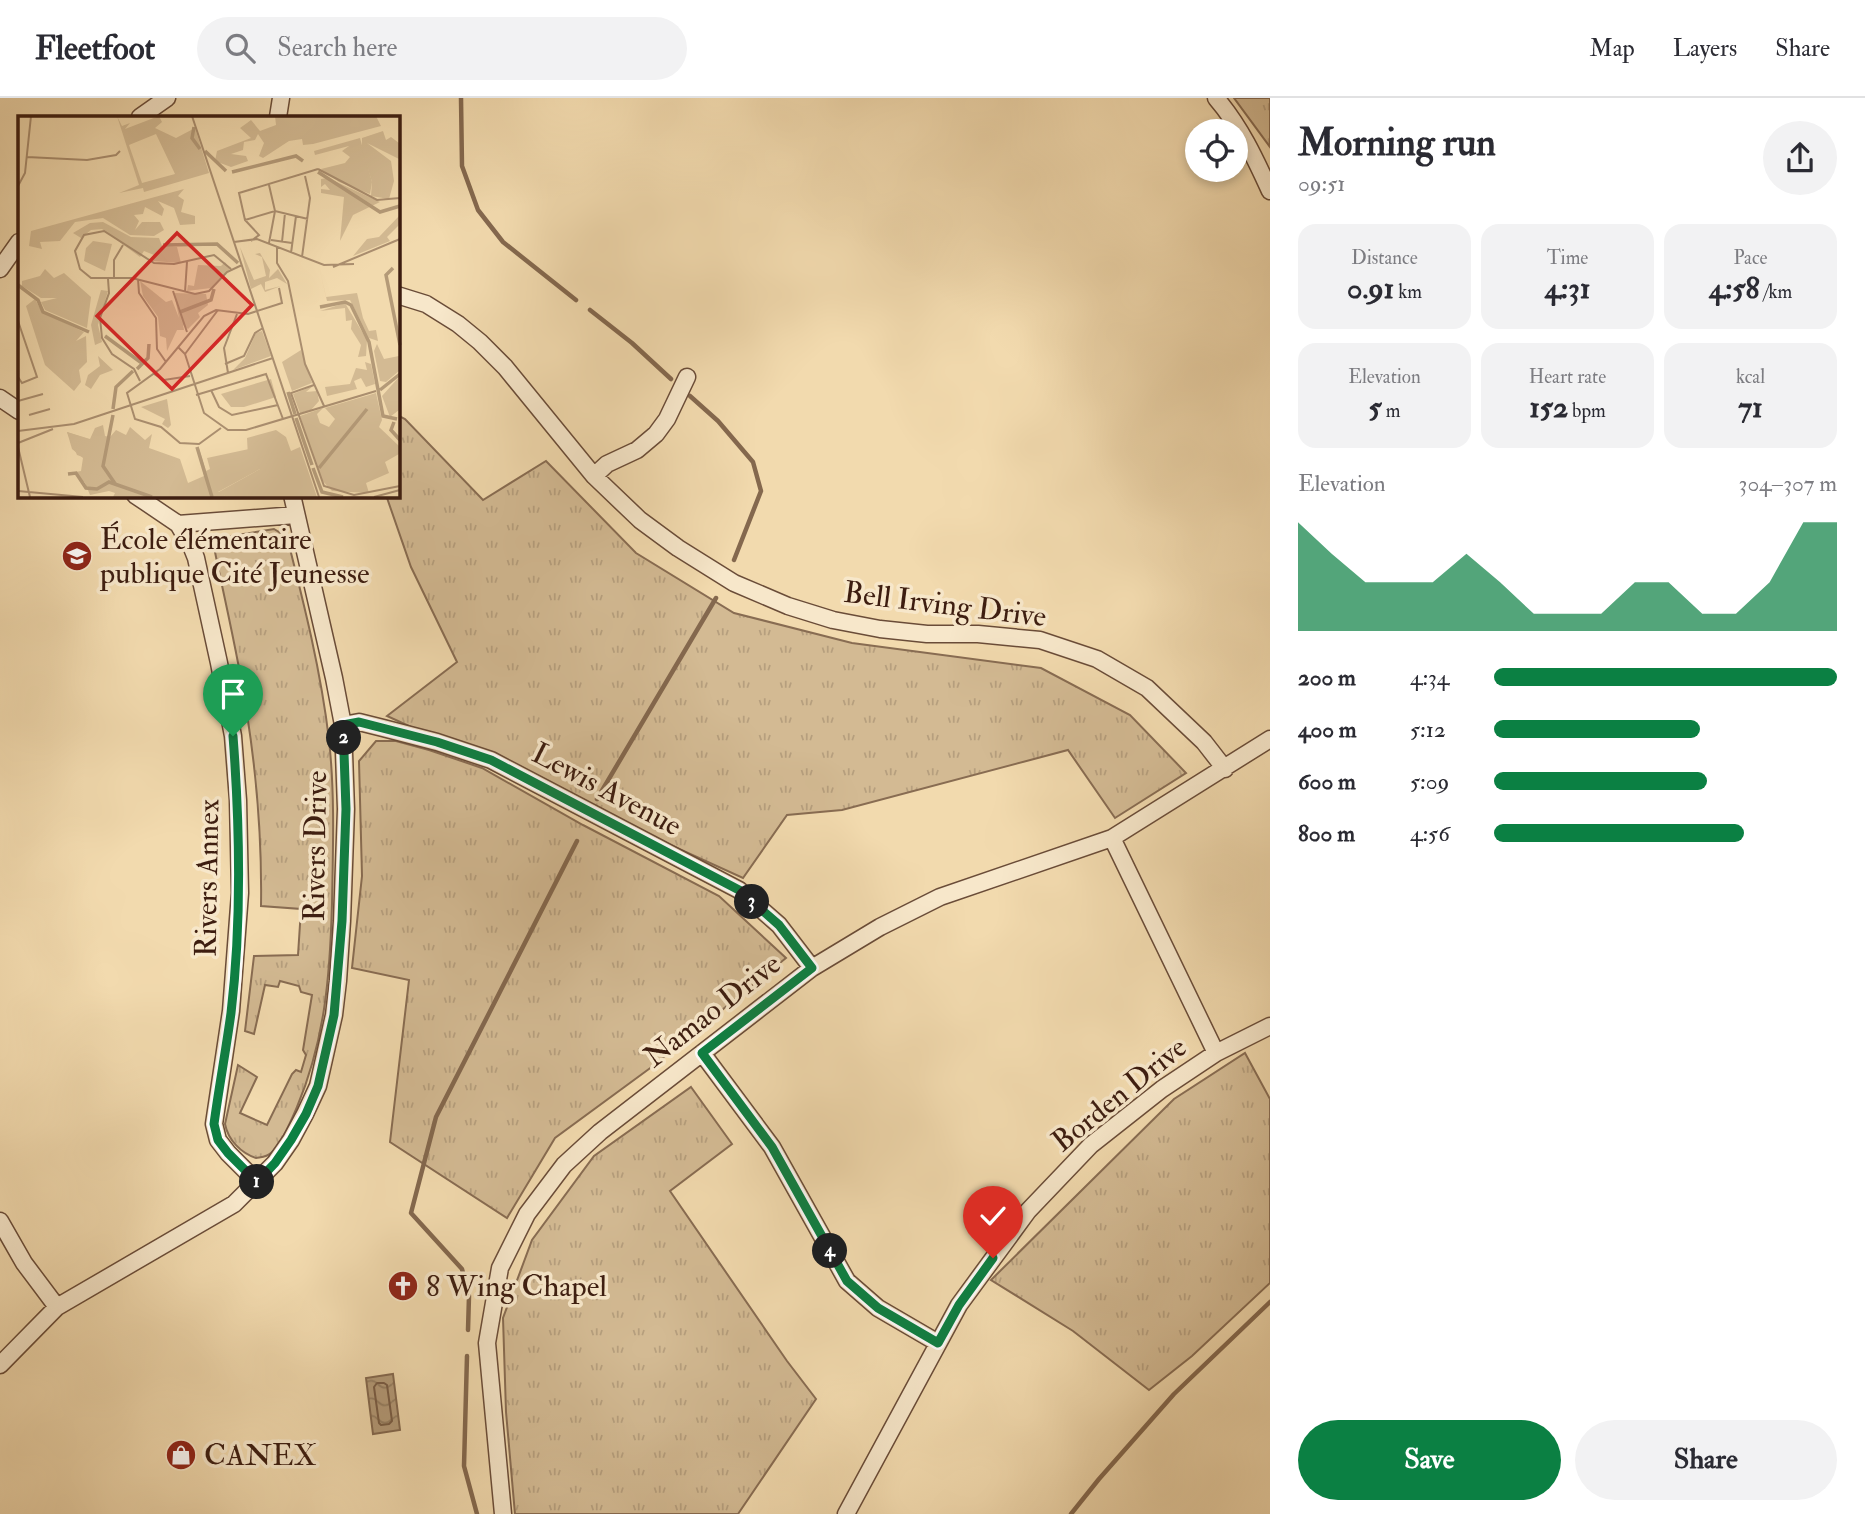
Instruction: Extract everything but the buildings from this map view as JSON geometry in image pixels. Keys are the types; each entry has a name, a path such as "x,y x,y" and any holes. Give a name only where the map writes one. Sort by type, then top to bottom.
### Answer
{"street":[{"path":"141,116 167,98"},
{"path":"278,116 281,98"},
{"path":"1216,98 1250,149 1270,191"},
{"path":"0,269 18,243"},
{"name":"Bell Irving Drive","path":"399,296 426,304 480,342 505,367 594,477 640,520 678,548 734,583 788,606 833,620 927,634 978,634 1040,640 1097,659 1147,688 1204,743 1225,769"},
{"path":"594,477 607,464 637,450 656,434 667,419 687,377"},
{"path":"0,398 18,410"},
{"path":"138,497 178,524 296,515"},
{"name":"Rivers Drive","path":"0,1365 57,1307 234,1204 275,1163 306,1114 318,1086 334,1015 342,921 346,809 343,725 292,497"},
{"name":"Rivers Annex","path":"178,524 196,558 216,649 233,736 238,800 240,893 231,1011 214,1124 218,1140 257,1182"},
{"name":"Lewis Avenue","path":"343,725 359,722 383,728 469,753 503,766 739,890 779,925 812,968"},
{"name":"Namao Drive","path":"503,1514 487,1343 500,1268 527,1214 564,1165 600,1132 812,968 880,927 940,897 1112,838 1270,739"},
{"path":"1112,838 1216,1053"},
{"name":"Borden Drive","path":"846,1514 959,1305 1028,1211 1091,1145 1162,1089 1216,1053 1270,1026"},
{"path":"702,1053 772,1147 847,1281 878,1308 938,1343"},
{"path":"0,1221 24,1263 57,1307"}],"green space":[{"path":"1234,98 1270,98 1270,147"},
{"path":"399,416 405,419 483,500 546,461 636,553 734,613 852,643 1041,668 1130,715 1186,773 1115,818 1068,750 842,810 787,815 743,878 387,716 457,662 411,567 387,497 399,497"},
{"path":"274,529 287,537 326,714 333,801 332,904 330,957 314,1057 297,1107 282,1138 269,1154 256,1158 236,1145 225,1124 238,1065 257,1077 240,1113 267,1125 292,1074 296,1070 301,1072 306,1055 303,1050 312,995 301,992 299,986 280,981 278,987 265,985 254,1034 245,1031 254,956 298,955 301,909 261,906 260,834 251,738 215,552 217,542 225,537"},
{"path":"376,741 396,741 482,768 583,825 719,896 786,958 653,1066 555,1138 507,1218 390,1142 409,980 352,968 362,876 359,761"},
{"path":"1245,1053 1270,1099 1270,1283 1192,1356 1149,1390 1073,1331 991,1280 1174,1099"},
{"path":"691,1087 732,1144 670,1191 816,1399 738,1514 515,1514 506,1412 503,1318 532,1240 594,1156"}],"water":[{"path":"393,1374 400,1430 373,1434 366,1378"}],"waterway":[{"path":"461,98 462,166 478,210 503,242 576,300"},
{"path":"590,310 632,343 671,379"},
{"path":"690,396 718,421 753,462 761,491 734,560"},
{"path":"597,799 716,598"},
{"path":"468,1330 469,1296 462,1269 411,1213 436,1117 577,841"},
{"path":"1071,1514 1174,1394 1270,1302"},
{"path":"467,1356 464,1466 477,1514"}],"place":[{"name":"École élémentaire publique Cité Jeunesse","path":"77,556"},
{"name":"8 Wing Chapel","path":"403,1286"},
{"name":"CANEX","path":"181,1455"}],"route":[{"path":"233,736 238,800 240,893 231,1011 214,1124 218,1140 257,1182 275,1163 306,1114 318,1086 334,1015 342,921 346,809 343,725 359,722 437,742 491,760 739,890 779,925 812,968 702,1053 772,1147 847,1281 878,1308 938,1343 959,1305 993,1258"}]}
